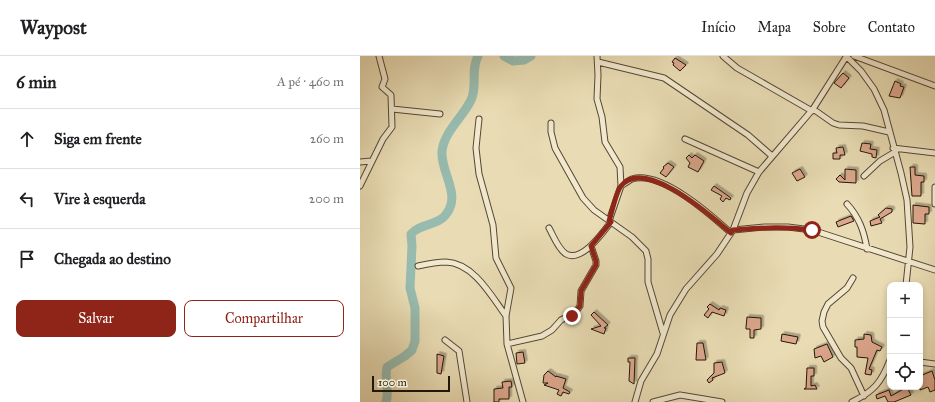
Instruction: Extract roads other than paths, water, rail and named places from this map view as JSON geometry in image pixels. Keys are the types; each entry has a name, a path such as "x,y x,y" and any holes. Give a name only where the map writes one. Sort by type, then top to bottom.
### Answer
{"street":[{"path":"360,186 392,127 391,95 382,87 385,79 379,56"},
{"path":"549,228 566,254 578,254 591,246 610,221 621,186 620,167 605,142 602,117 596,99 597,56"},
{"path":"723,56 737,68 833,123 839,125 863,126 889,132"},
{"path":"854,56 935,86"},
{"path":"634,402 641,381 657,354 670,315 686,290 717,254 732,232 747,193 759,172 812,110 846,57 861,71 874,89 884,110 907,200 910,263 907,282"},
{"path":"598,62 664,78 691,98 710,107 748,135 772,156"},
{"path":"392,109 440,114"},
{"path":"479,119 476,148 479,174 493,225 496,258 511,288 506,316 507,344 523,402"},
{"path":"551,123 551,132 555,148 583,198 594,210 632,237 646,251 648,259 648,282 664,333"},
{"path":"685,139 759,172"},
{"path":"864,176 894,150 935,153"},
{"path":"360,162 372,162"},
{"path":"621,186 636,178 649,179 691,200 732,232 764,227 788,227 812,230 935,270"},
{"path":"935,187 935,204"},
{"path":"847,204 855,213 861,227 867,249"},
{"path":"507,344 548,333 562,320 578,311 580,306 581,291 596,265 591,246"},
{"path":"418,266 446,262 457,264 468,270 485,286 506,316"},
{"path":"853,278 847,288 828,304 822,321 823,327 841,358 851,368 864,396"},
{"path":"445,340 459,350 467,402"},
{"path":"923,362 935,364"},
{"path":"853,402 871,392 883,377 887,367"},
{"path":"883,377 887,375"},
{"path":"653,402 680,395 722,402"}],"waterway":[{"path":"386,402 387,367 412,350 415,341 415,308 410,288 412,246 411,234 415,230 444,217 451,206 451,190 442,159 443,144 446,137 471,100 474,89 475,68 478,56"},
{"path":"504,56 513,61 524,60 531,56"}]}
